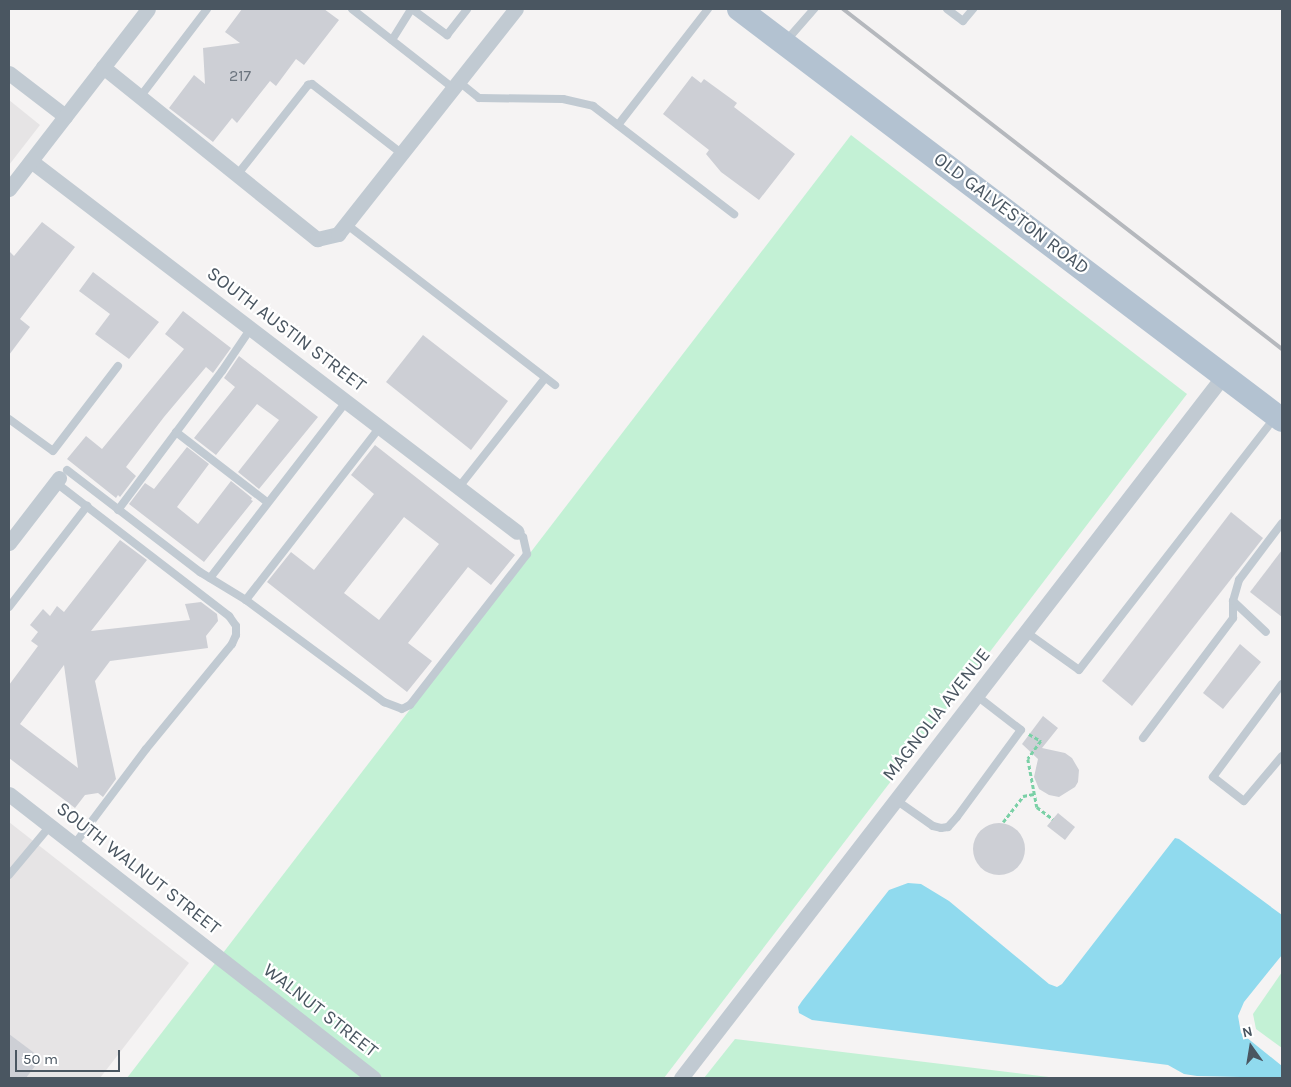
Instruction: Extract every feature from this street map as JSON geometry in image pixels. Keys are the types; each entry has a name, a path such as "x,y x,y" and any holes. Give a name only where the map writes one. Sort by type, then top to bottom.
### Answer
{"main road":[{"name":"OLD GALVESTON ROAD","path":"739,9 1279,418"}],"street":[{"path":"9,190 148,9"},
{"path":"103,67 317,238 338,234 516,9"},
{"path":"10,77 65,116"},
{"name":"SOUTH AUSTIN STREET","path":"31,161 517,532"},
{"name":"MAGNOLIA AVENUE","path":"681,1078 1224,375"},
{"path":"9,543 60,477"},
{"name":"SOUTH WALNUT STREET","path":"9,794 242,976"},
{"name":"WALNUT STREET","path":"242,976 374,1078"}],"lane":[{"path":"140,97 207,9"},
{"path":"352,9 456,85 479,98 563,99 593,106 734,214"},
{"path":"392,40 412,9 447,35 467,9"},
{"path":"618,125 708,9"},
{"path":"784,43 814,9"},
{"path":"947,9 963,21 973,9"},
{"path":"237,175 308,85 312,84 401,153"},
{"path":"346,224 555,386"},
{"path":"118,510 251,328"},
{"path":"9,419 53,451 118,366"},
{"path":"459,487 545,378"},
{"path":"210,578 346,401"},
{"path":"1026,632 1079,670 1279,418"},
{"path":"246,600 380,427"},
{"path":"176,432 268,502"},
{"path":"60,477 118,510 210,578 246,600 384,702 402,709 410,704 527,554 523,537 517,532"},
{"path":"60,477 87,506 229,616 236,626 236,635 232,644 146,749 74,845"},
{"path":"10,603 87,506"},
{"path":"1142,738 1233,618 1233,601 1239,580 1281,527"},
{"path":"1233,601 1266,632"},
{"path":"1282,684 1213,777 1244,801 1282,756"},
{"path":"896,800 933,826 948,827 1021,730 977,696"},
{"path":"9,875 50,826"}],"path":[{"path":"1021,730 1041,741 1028,760 1036,807 1053,819"},
{"path":"1002,822 1023,796 1034,794"}],"shaded area":[{"path":"9,100 40,125 9,165"},
{"path":"9,822 189,963 100,1078 9,1078"}],"green space":[{"path":"851,135 1187,394 664,1078 127,1078"},
{"path":"1282,972 1282,1048 1256,1029 1253,1014"},
{"path":"735,1039 1057,1078 704,1078"}],"water":[{"path":"1175,838 1179,839 1282,915 1282,955 1244,1002 1238,1016 1241,1033 1282,1066 1282,1078 1197,1076 1184,1074 1168,1065 812,1020 799,1013 798,1007 802,1001 889,890 908,883 921,884 949,901 1049,984 1057,987 1062,984"}],"building":[{"path":"242,9 324,9 339,20 304,65 296,59 276,86 270,81 237,123 232,118 213,142 169,108 194,75 205,84 203,48 240,43 225,32"},
{"path":"692,76 701,83 704,79 737,103 734,107 795,154 759,200 721,172 706,154 709,150 663,114"},
{"path":"42,222 75,247 20,319 30,327 9,355 9,251 14,256"},
{"path":"93,272 159,322 129,359 95,334 110,314 79,291"},
{"path":"183,311 231,348 213,373 206,367 164,417 126,467 136,476 120,497 118,495 116,498 67,459 86,436 102,449 184,349 165,334"},
{"path":"423,335 508,401 471,450 386,382"},
{"path":"239,356 318,417 259,489 238,472 279,420 257,404 216,455 194,438 235,387 224,378"},
{"path":"375,445 515,555 491,585 468,567 408,643 432,661 407,692 267,582 291,552 314,570 374,494 351,475","holes":["404,517 439,544 379,620 344,593"]},
{"path":"187,447 209,464 177,507 198,524 231,481 252,498 251,500 253,501 204,562 129,504 145,483 154,489"},
{"path":"1231,512 1263,538 1132,706 1102,681"},
{"path":"120,540 147,560 91,631 190,620 185,604 201,602 217,614 218,621 206,636 208,648 110,661 95,681 116,779 103,797 98,793 85,795 75,808 9,758 9,685 38,646 31,641 38,632 30,625 43,609 50,616 57,606 64,612","holes":["64,665 78,768 20,724"]},
{"path":"1282,550 1282,617 1250,592"},
{"path":"1240,644 1261,662 1223,709 1203,693"},
{"path":"1043,716 1058,728 1042,748 1065,753 1072,758 1079,770 1078,782 1075,787 1059,797 1049,795 1039,789 1034,777 1038,759 1022,744"},
{"path":"1058,813 1075,827 1065,840 1047,826"},
{"path":"994,823 1004,823 1014,827 1021,834 1025,849 1021,864 1014,871 1004,875 994,875 984,871 977,864 973,854 973,844 977,834 984,827"},
{"path":"9,1034 41,1058 26,1078 9,1078"}],"railway":[{"path":"843,9 1282,349"}]}
